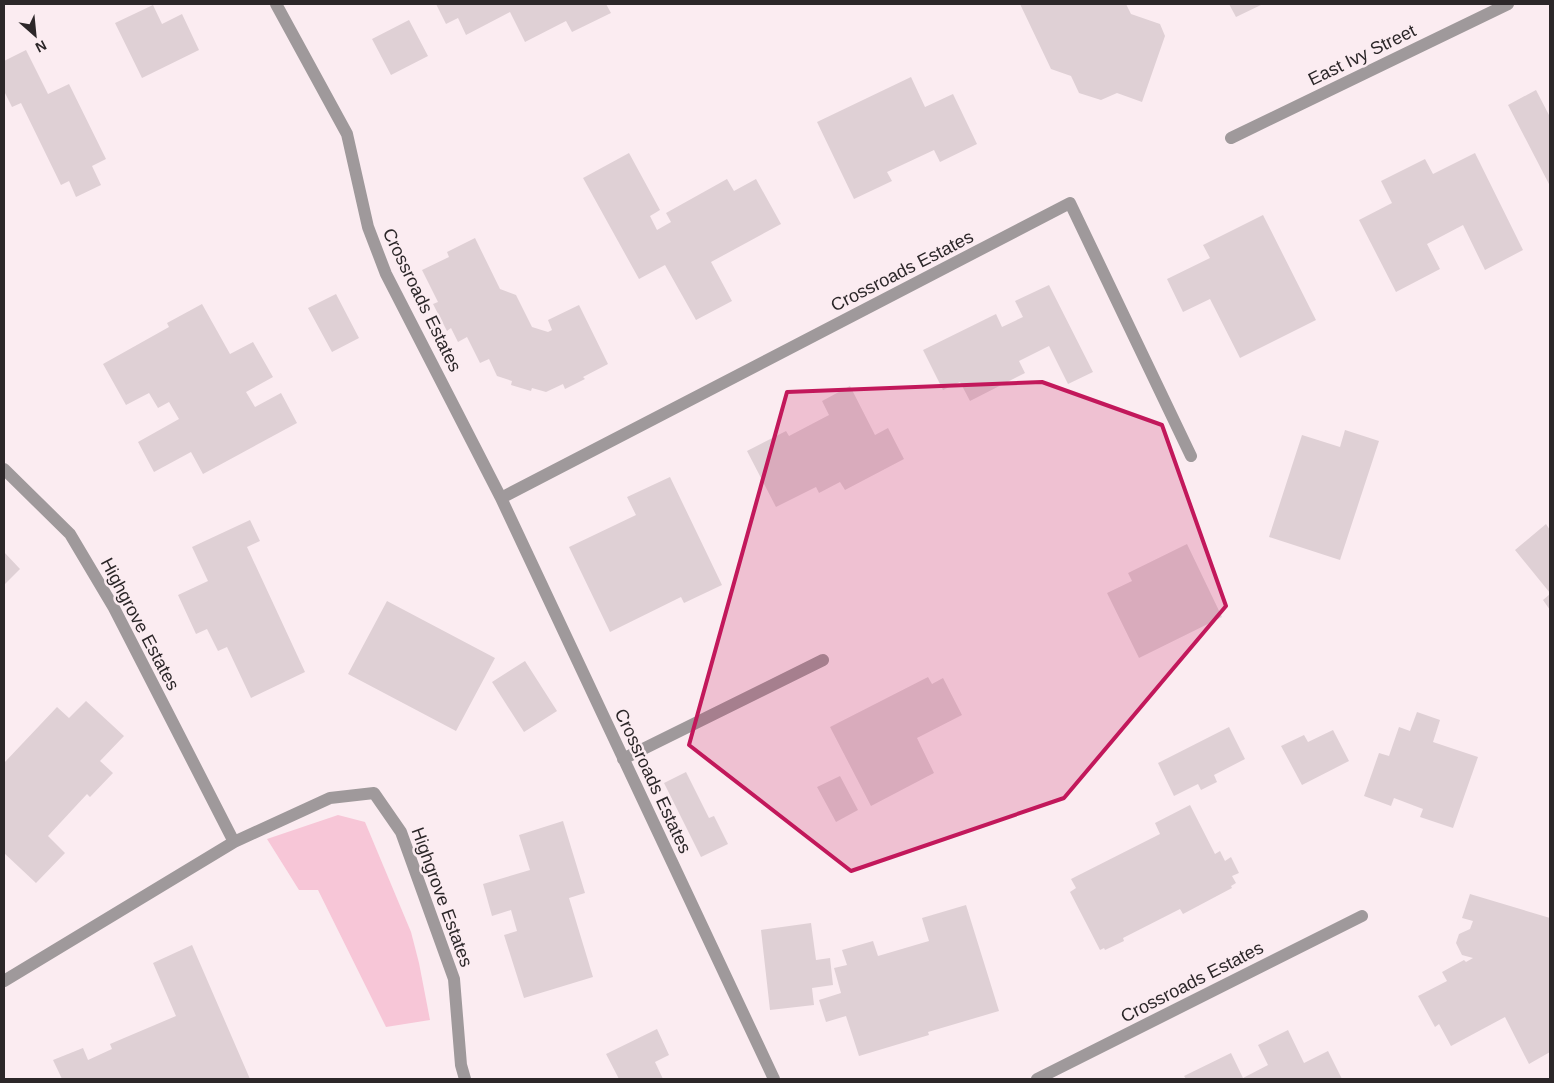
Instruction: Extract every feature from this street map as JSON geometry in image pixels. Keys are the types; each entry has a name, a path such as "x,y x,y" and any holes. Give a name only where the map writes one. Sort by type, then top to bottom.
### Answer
{"street":[{"name":"Crossroads Estates","path":"276,4 347,134 368,228 386,274 501,498 774,1079"},
{"name":"East Ivy Street","path":"1231,138 1508,4"},
{"name":"Crossroads Estates","path":"501,498 1070,203 1191,456"},
{"name":"Highgrove Estates","path":"4,469 70,534 114,608 234,842"},
{"path":"623,759 822,660"},
{"name":"Highgrove Estates","path":"4,981 234,842 330,798 374,793 401,832 454,979 465,1079"},
{"name":"Crossroads Estates","path":"1037,1079 1362,916"}],"highlighted area":[{"path":"1042,382 1162,425 1226,606 1064,798 851,871 689,745 787,392"}],"shaded area":[{"path":"338,815 365,822 411,932 430,1020 386,1027 318,890 299,890 267,839"}],"building":[{"path":"436,4 606,4 611,13 572,32 566,21 525,42 510,12 466,35 458,18 446,24"},
{"path":"1020,4 1126,4 1131,14 1160,24 1165,36 1142,102 1117,93 1101,100 1079,93 1071,76 1051,69"},
{"path":"1229,4 1263,4 1236,17"},
{"path":"153,5 162,24 182,14 199,50 142,78 115,23"},
{"path":"409,20 428,56 391,75 372,39"},
{"path":"26,50 48,94 69,84 106,159 92,166 101,185 76,197 69,181 61,185 21,103 12,107 4,91 4,61"},
{"path":"911,77 925,107 953,94 977,144 940,162 934,150 887,172 892,181 854,199 817,122"},
{"path":"1536,90 1550,117 1550,186 1508,105"},
{"path":"629,153 660,210 650,216 657,230 671,222 666,213 727,179 734,191 756,179 781,224 711,262 732,301 696,320 665,265 639,279 583,178"},
{"path":"1475,153 1523,250 1485,270 1463,225 1427,244 1440,269 1396,292 1359,220 1392,203 1381,181 1425,159 1433,174"},
{"path":"1263,215 1316,320 1240,358 1210,299 1183,312 1167,279 1210,258 1203,245"},
{"path":"475,238 500,289 516,295 532,327 548,332 552,330 548,320 579,305 608,364 565,389 563,384 546,392 532,388 531,391 511,385 512,381 497,376 489,359 480,363 467,337 458,342 451,328 447,331 433,304 438,302 422,270 449,257 447,252"},
{"path":"1049,285 1093,372 1068,384 1049,346 1019,361 1025,373 970,401 960,382 943,390 923,350 996,314 1002,327 1023,317 1015,301"},
{"path":"336,294 359,338 332,352 308,308"},
{"path":"202,304 230,354 253,342 273,377 246,392 255,407 281,393 297,423 203,474 191,452 154,472 138,442 179,419 169,402 158,408 149,393 126,405 103,364 169,327 167,323"},
{"path":"850,386 875,435 888,428 904,459 845,490 840,482 819,493 816,487 776,507 747,451 786,431 789,436 829,415 822,401"},
{"path":"1345,430 1379,441 1340,560 1269,537 1302,435 1340,447"},
{"path":"670,477 722,585 684,603 681,597 610,632 569,547 636,515 627,497"},
{"path":"250,520 260,541 247,547 305,672 251,698 227,647 218,651 207,629 196,634 178,595 208,581 192,547"},
{"path":"1546,524 1550,530 1550,593 1515,550"},
{"path":"1187,544 1222,617 1139,658 1107,593 1132,581 1128,573"},
{"path":"4,552 20,569 4,585"},
{"path":"1550,594 1550,610 1543,600"},
{"path":"387,601 495,658 456,731 348,674"},
{"path":"525,661 557,711 524,732 492,682"},
{"path":"928,677 932,684 943,678 962,715 917,738 934,773 871,806 830,727"},
{"path":"86,701 124,736 100,761 113,773 90,797 87,794 48,836 65,853 36,883 4,853 4,763 57,707 69,718"},
{"path":"1417,712 1440,720 1433,742 1478,757 1453,828 1420,817 1423,809 1394,798 1391,806 1364,796 1379,753 1389,756 1399,727 1410,731"},
{"path":"1229,727 1245,759 1214,775 1217,782 1201,790 1198,784 1174,796 1158,763"},
{"path":"1333,730 1349,761 1302,785 1281,746 1304,735 1308,742"},
{"path":"686,772 709,818 714,816 728,844 701,857 664,783"},
{"path":"840,776 858,810 836,822 817,787"},
{"path":"1190,805 1215,854 1220,851 1225,861 1231,857 1239,873 1232,876 1236,883 1231,886 1232,888 1183,914 1180,909 1123,938 1124,941 1105,950 1104,948 1100,950 1070,892 1076,888 1071,879 1160,834 1155,823"},
{"path":"563,821 585,893 569,898 593,977 524,998 504,935 517,931 511,910 492,916 483,884 530,870 519,835"},
{"path":"1470,894 1550,918 1550,1052 1529,1064 1505,1017 1451,1046 1439,1024 1435,1027 1418,996 1447,981 1442,972 1464,960 1466,962 1473,958 1462,955 1456,943 1459,934 1470,929 1473,921 1462,918"},
{"path":"966,905 999,1011 928,1032 929,1035 859,1056 846,1016 826,1022 819,1000 841,993 834,968 847,965 842,950 873,941 878,956 929,941 922,918"},
{"path":"811,923 816,960 830,958 833,985 812,988 814,1005 770,1010 761,930"},
{"path":"192,945 250,1079 62,1079 53,1060 83,1048 88,1060 112,1049 110,1044 176,1016 153,963"},
{"path":"657,1029 669,1055 655,1062 663,1079 619,1079 606,1054"},
{"path":"1288,1030 1304,1063 1328,1051 1342,1079 1186,1079 1184,1076 1231,1053 1243,1078 1268,1065 1258,1045"}]}
